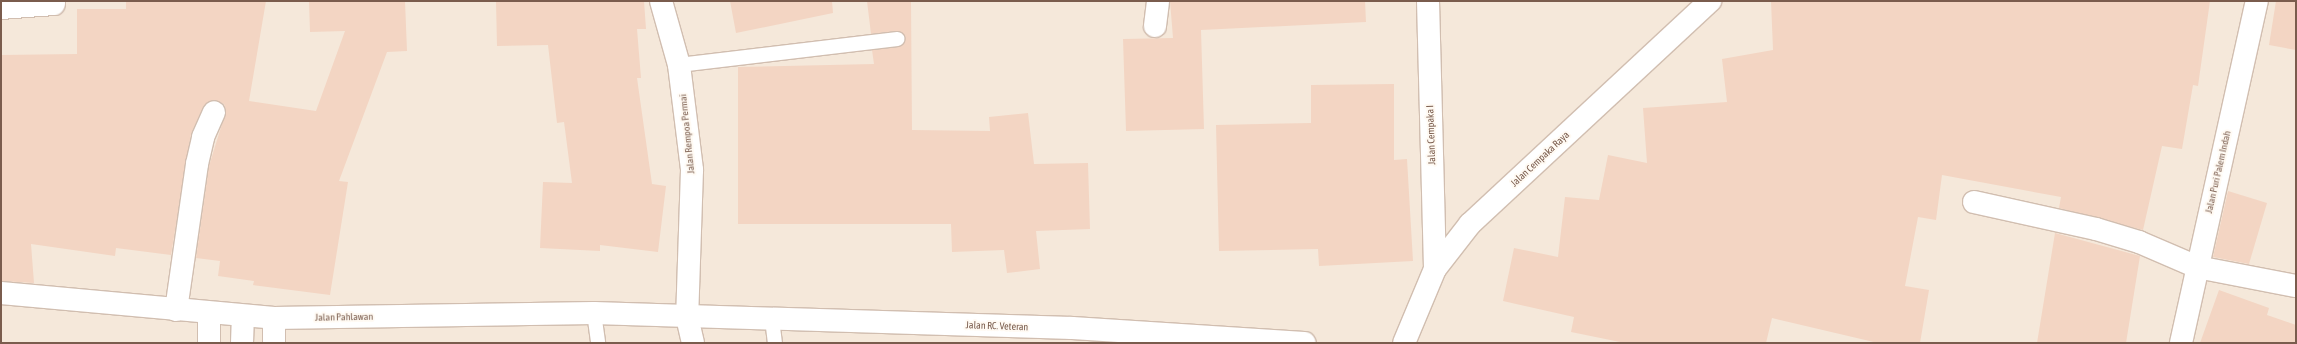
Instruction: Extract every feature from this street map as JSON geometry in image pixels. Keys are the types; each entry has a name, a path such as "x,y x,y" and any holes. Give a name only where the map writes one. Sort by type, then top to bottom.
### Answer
{"street":[{"name":"Jalan Rempoa Permai","path":"661,1 679,65 692,170 688,317 693,343"},
{"path":"1155,26 1158,1"},
{"name":"Jalan Cempaka I","path":"1428,1 1435,269"},
{"name":"Jalan Cempaka Raya","path":"1404,343 1435,269 1470,224 1709,1"},
{"name":"Jalan Puri Palem Indah","path":"2181,343 2257,1"},
{"path":"1,8 54,4"},
{"path":"176,310 197,164 203,137 214,112"},
{"path":"1974,202 2096,229 2138,242 2197,268 2296,286"},
{"name":"Jalan Pahlawan","path":"1,293 274,318 594,313 688,317"},
{"path":"209,313 209,343"},
{"path":"242,343 243,316"},
{"name":"Jalan RC. Veteran","path":"688,317 1072,328 1305,343"},
{"path":"274,318 274,343"}],"lane":[{"path":"679,65 897,39"},
{"path":"594,313 598,343"},
{"path":"772,319 775,343"}],"shaded area":[{"path":"1,1 2296,1 2296,343 1,343"}],"building":[{"path":"126,1 266,1 249,101 316,111 345,31 310,32 309,1 405,1 407,51 387,52 339,181 348,182 330,295 253,285 254,281 218,276 220,261 196,258 209,166 226,111 224,104 213,100 203,107 191,134 171,255 116,248 115,256 31,244 34,283 1,281 1,55 77,54 77,9 126,9"},
{"path":"644,1 646,29 637,29 641,78 637,78 652,184 666,186 658,252 600,245 600,251 540,248 543,182 572,183 564,122 557,123 548,45 497,46 496,2"},
{"path":"730,1 832,1 833,13 736,33"},
{"path":"867,1 911,1 912,130 990,131 989,117 1028,113 1034,164 1088,163 1090,229 1036,231 1040,269 1007,273 1004,250 952,252 951,224 738,224 738,67 874,64 872,50 898,47 905,38 896,31 871,34"},
{"path":"1170,1 1365,1 1366,22 1201,30 1204,129 1126,131 1123,39 1173,38"},
{"path":"1771,1 2210,1 2198,86 2193,85 2182,149 2162,146 2143,230 2059,208 2061,197 1942,175 1936,220 1918,217 1905,286 1929,290 1920,343 1878,343 1772,318 1766,343 1625,343 1571,332 1574,317 1503,301 1514,248 1558,257 1565,197 1599,200 1608,155 1647,163 1643,108 1727,102 1722,59 1773,50"},
{"path":"2276,1 2296,1 2296,50 2269,45"},
{"path":"1394,84 1394,160 1407,159 1413,261 1319,266 1318,249 1219,251 1216,125 1311,123 1311,85"},
{"path":"2228,191 2267,203 2249,264 2213,257"},
{"path":"2055,233 2140,256 2126,343 2037,343"},
{"path":"2219,290 2269,308 2267,315 2296,325 2296,343 2200,343"}]}
